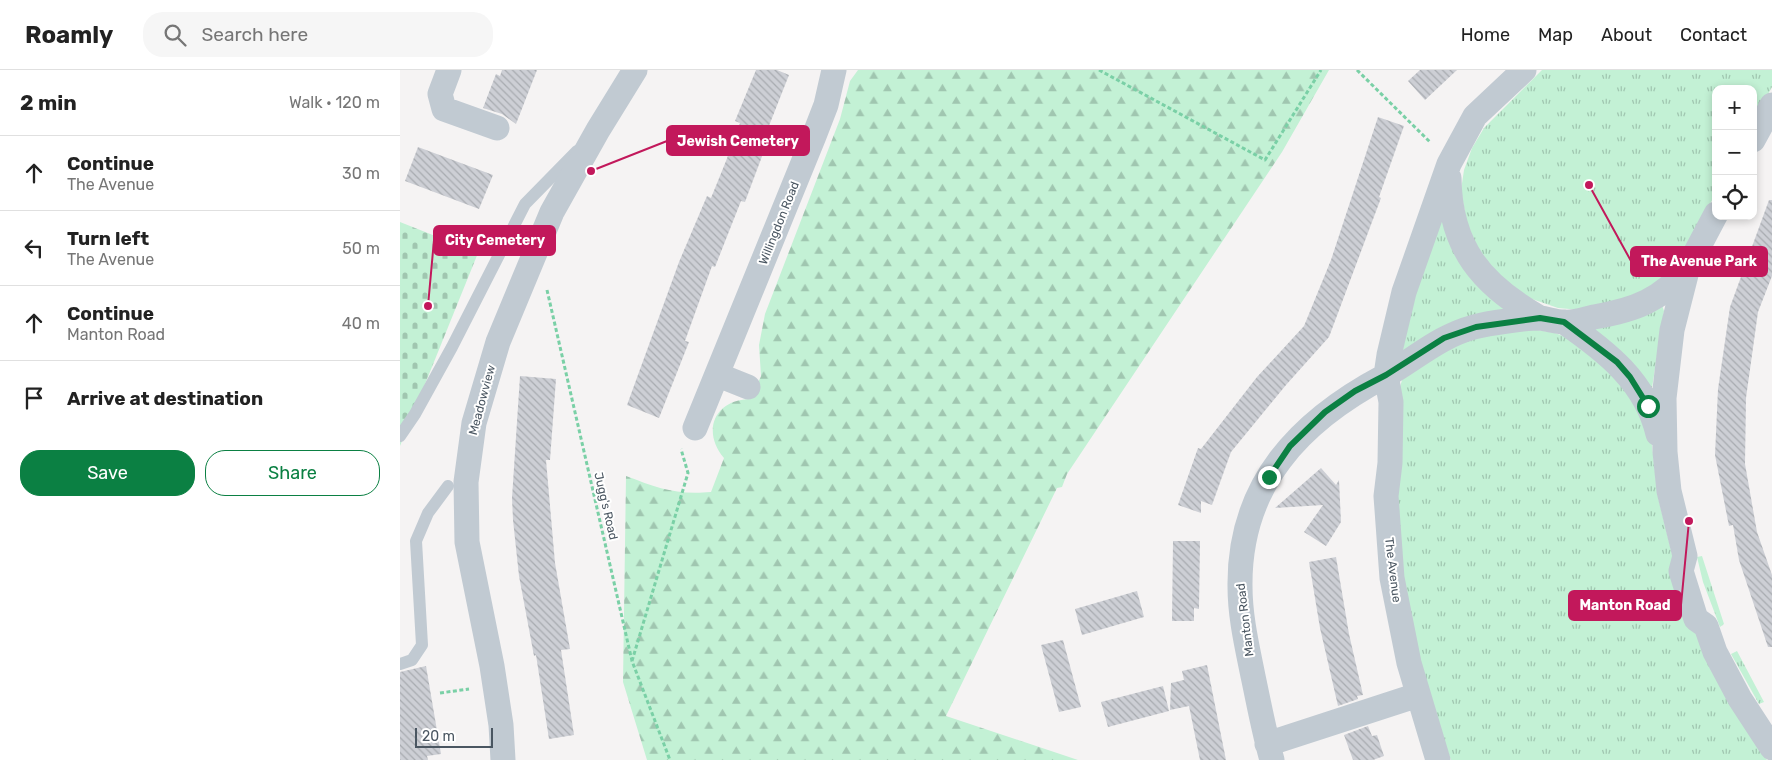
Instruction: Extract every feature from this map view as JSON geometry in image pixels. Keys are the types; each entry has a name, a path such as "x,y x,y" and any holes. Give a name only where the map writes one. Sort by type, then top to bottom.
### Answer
{"street":[{"path":"449,70 440,94 444,109 497,128"},
{"name":"Meadowview","path":"503,760 501,725 492,666 468,542 466,482 473,432 498,342 552,212 598,130 635,70"},
{"name":"Willingdon Road","path":"695,428 826,105 834,70"},
{"name":"The Avenue","path":"1438,760 1418,695 1395,594 1388,544 1386,496 1390,463 1391,402 1386,375 1404,292 1449,164 1475,116 1524,70"},
{"path":"1757,132 1772,104"},
{"path":"1449,164 1452,215 1466,253 1488,281 1512,302 1540,318"},
{"path":"1386,375 1436,343 1459,332 1476,327 1540,318 1564,322 1622,313 1645,303 1674,284 1688,266 1713,220"},
{"path":"1669,491 1663,430 1666,369 1672,330 1688,266"},
{"path":"1564,322 1613,358 1640,391 1657,431 1685,556 1681,571 1696,618 1706,626 1715,652 1740,699 1772,748"},
{"path":"718,375 748,386"},
{"name":"Manton Road","path":"1386,375 1355,391 1325,412 1302,433 1269,477 1250,521 1242,554 1240,596 1246,643 1270,752 1418,695"}],"lane":[{"path":"400,436 415,414 452,346 525,204 598,130"},
{"path":"400,664 412,660 422,645 416,541 428,513 448,486"}],"path":[{"path":"1099,70 1265,160 1321,70"},
{"path":"1357,70 1433,145"},
{"name":"Jugg's Road","path":"535,253 552,304 632,661 670,760"},
{"path":"632,661 688,473 680,448"},
{"path":"440,693 464,689"}],"green space":[{"path":"858,70 1329,70 1282,152 1067,474 1062,487 1057,488 946,716 1078,760 647,760 623,682 626,476 667,490 698,493 711,492 724,458 717,448 713,437 715,418 728,404 739,400 751,399 761,376 759,345 765,314 840,119 850,81"},
{"path":"1542,70 1772,70 1772,87 1757,114 1757,85 1712,85 1712,200 1682,255 1664,276 1639,297 1581,310 1558,308 1532,299 1500,279 1469,236 1461,190 1464,170 1472,148 1484,128"},
{"path":"1442,219 1506,308 1403,353 1401,343 1417,275"},
{"path":"400,222 478,253 400,446"},
{"path":"1662,305 1664,311 1652,388 1596,338 1595,328"},
{"path":"1519,327 1555,333 1572,339 1605,358 1650,429 1658,497 1683,599 1754,742 1767,760 1451,760 1422,672 1414,642 1403,581 1397,520 1400,387 1402,380 1436,348"},
{"path":"1702,556 1724,624 1720,627 1703,582 1697,557"},
{"path":"1737,651 1764,702 1759,704 1731,654"}],"building":[{"path":"502,70 537,70 516,124 502,114 483,108 496,74 500,76"},
{"path":"756,70 777,70 789,75 763,141 767,143 745,202 741,201 715,267 712,266 685,341 689,342 659,418 627,405 679,262 707,196 711,198 726,161 740,123 735,121"},
{"path":"1420,70 1457,70 1425,100 1408,81"},
{"path":"1378,117 1404,126 1379,197 1381,198 1329,337 1286,385 1231,452 1212,505 1201,501 1201,513 1178,505 1198,448 1201,449 1257,377 1304,326 1331,260"},
{"path":"418,147 493,175 479,209 405,181"},
{"path":"1769,200 1772,200 1772,276 1758,312 1746,398 1745,464 1757,532 1772,575 1772,647 1768,647 1739,560 1733,525 1729,526 1715,455 1718,389 1730,307"},
{"path":"520,376 556,379 550,460 546,460 555,563 570,649 561,650 574,735 549,739 536,655 534,656 519,576 513,520 512,498"},
{"path":"1321,468 1336,485 1339,480 1341,522 1326,546 1304,532 1323,505 1275,508"},
{"path":"1173,541 1200,541 1199,609 1194,608 1194,621 1172,621"},
{"path":"1336,557 1349,634 1363,695 1357,696 1358,699 1338,706 1320,628 1309,562"},
{"path":"1137,591 1144,617 1082,635 1075,609"},
{"path":"1063,640 1081,707 1059,712 1041,645"},
{"path":"1207,665 1226,760 1200,760 1189,706 1170,710 1171,683 1184,680 1182,671"},
{"path":"426,666 441,754 427,756 428,760 400,760 400,672"},
{"path":"1163,686 1169,711 1108,727 1101,702"},
{"path":"1368,726 1372,736 1377,735 1384,756 1373,760 1353,760 1344,735"}],"place":[{"name":"Jewish Cemetery","path":"591,171"},
{"name":"The Avenue Park","path":"1589,185"},
{"name":"City Cemetery","path":"428,306"},
{"name":"Manton Road","path":"1689,521"}],"route":[{"path":"1269,477 1290,446 1325,412 1355,391 1386,375 1444,338 1476,327 1540,318 1564,322 1617,362 1640,391 1648,406"}]}
